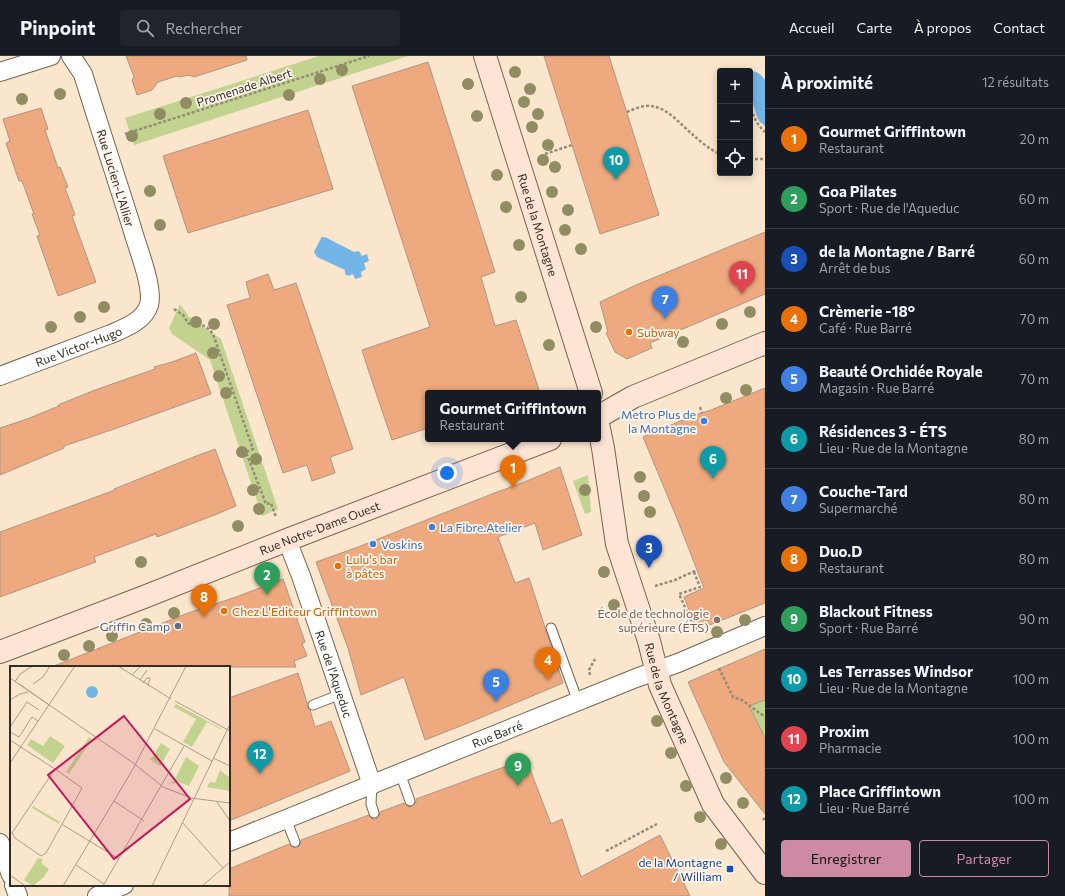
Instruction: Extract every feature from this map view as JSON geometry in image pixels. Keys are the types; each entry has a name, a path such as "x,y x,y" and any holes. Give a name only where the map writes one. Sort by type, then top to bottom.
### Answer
{"street":[{"path":"0,72 51,56"},
{"name":"Rue Lucien-L'Allier","path":"71,56 83,74 127,212 148,284 149,304"},
{"name":"Rue de la Montagne","path":"485,56 590,390"},
{"name":"Rue Victor-Hugo","path":"0,376 124,328 141,317 149,304"},
{"path":"601,414 633,397 765,343"},
{"name":"Rue de la Montagne","path":"601,438 617,544 649,641 660,685 713,804 765,873"},
{"name":"Rue Notre-Dame Ouest","path":"0,652 542,442"},
{"name":"Rue de l'Aqueduc","path":"287,540 301,576 372,785"},
{"name":"Rue Barré","path":"230,842 765,626"},
{"path":"0,843 10,873"},
{"path":"14,886 18,896"}],"lane":[{"path":"551,628 578,702"},
{"path":"313,704 341,694"},
{"path":"400,773 410,801"},
{"path":"372,785 372,804 374,813"},
{"path":"286,819 295,842"}],"path":[{"name":"Promenade Albert","path":"125,134 369,56"},
{"path":"627,112 644,106 657,107 665,110 717,153"},
{"path":"753,115 754,119 765,132"},
{"path":"545,154 572,145"},
{"path":"753,159 765,159"},
{"path":"174,309 183,315 191,325 201,324 213,334 253,449 246,452 266,504 271,503 276,517"},
{"path":"700,407 702,413"},
{"path":"656,586 675,580 697,570"},
{"path":"694,572 700,587 679,594 697,635"},
{"path":"592,679 589,670 595,659"},
{"path":"717,664 733,697 742,700 765,717"},
{"path":"606,851 657,824"}],"green space":[{"path":"319,56 408,56 134,145 125,118"},
{"path":"180,304 190,318 221,339 278,509 262,516 210,360 172,334 169,328"},
{"path":"588,475 591,512 585,514 573,481"},
{"path":"765,700 765,738 751,710 734,716 753,702 755,704"}],"water":[{"path":"753,71 757,72 765,80 765,126 757,117 753,104"},
{"path":"322,237 325,237 354,252 359,251 362,256 367,254 369,261 364,263 366,269 361,272 362,277 355,279 353,274 349,276 346,275 345,270 317,257 314,252"}],"building":[{"path":"126,56 246,56 247,60 194,77 189,75 180,77 177,76 158,82 152,90 137,95 132,80 134,77"},
{"path":"544,56 609,56 659,215 600,234"},
{"path":"428,62 495,272 481,277 495,326 516,320 539,390 425,390 425,429 392,440 362,350 430,327 352,86"},
{"path":"41,108 48,129 45,130 58,168 60,167 68,187 65,188 75,215 72,216 96,282 58,296 37,236 40,235 32,214 34,214 22,181 19,181 6,143 10,141 3,119"},
{"path":"308,110 333,189 188,233 163,156"},
{"path":"765,232 765,294 650,343 652,348 627,359 615,352 606,333 608,332 600,302 636,285"},
{"path":"268,274 274,290 296,283 353,449 330,457 335,473 312,481 307,465 283,473 227,305 250,298 246,282"},
{"path":"196,353 211,394 64,446 64,448 0,475 0,428 27,419 95,390 155,369 154,367"},
{"path":"765,388 765,603 697,630 684,597 704,588 643,437 692,416 711,410"},
{"path":"215,449 236,506 157,537 156,534 94,557 96,562 0,597 0,532 115,490 114,489"},
{"path":"560,467 582,535 543,550 535,523 498,537 515,583 529,578 563,683 425,740 404,677 361,695 348,648 316,562 358,547"},
{"path":"283,579 305,642 302,644 307,656 294,661 296,667 54,666 188,613"},
{"path":"765,649 765,700 749,706 765,738 765,814 724,762 688,682"},
{"path":"298,673 307,707 310,710 315,727 331,721 350,771 230,821 230,698"},
{"path":"526,759 551,824 562,819 581,877 660,835 690,896 229,896 230,869 289,844 292,847 297,848 300,845 301,840 369,815 372,819 376,819 379,817 380,812 404,803 409,807 412,806 416,802 416,799"}],"place":[{"name":"Les Terrasses Windsor","path":"616,180"},
{"name":"Proxim","path":"742,294"},
{"name":"Couche-Tard","path":"665,319"},
{"name":"Subway","path":"629,332"},
{"name":"Metro Plus de la Montagne","path":"704,421"},
{"name":"Résidences 3 - ÉTS","path":"713,479"},
{"name":"Gourmet Griffintown","path":"513,488"},
{"name":"La Fibre.Atelier","path":"432,527"},
{"name":"Voskins","path":"373,544"},
{"name":"Lulu's bar à pâtes","path":"338,566"},
{"name":"de la Montagne / Barré","path":"649,568"},
{"name":"Goa Pilates","path":"267,595"},
{"name":"Chez L'Editeur Griffintown","path":"224,611"},
{"name":"Duo.D","path":"204,617"},
{"name":"École de technologie supérieure (ÉTS)","path":"717,620"},
{"name":"Griffin Camp","path":"178,626"},
{"name":"Crèmerie -18°","path":"548,680"},
{"name":"Beauté Orchidée Royale","path":"496,702"},
{"name":"Place Griffintown","path":"260,774"},
{"name":"Blackout Fitness","path":"518,786"},
{"name":"de la Montagne / William","path":"730,869"}]}
